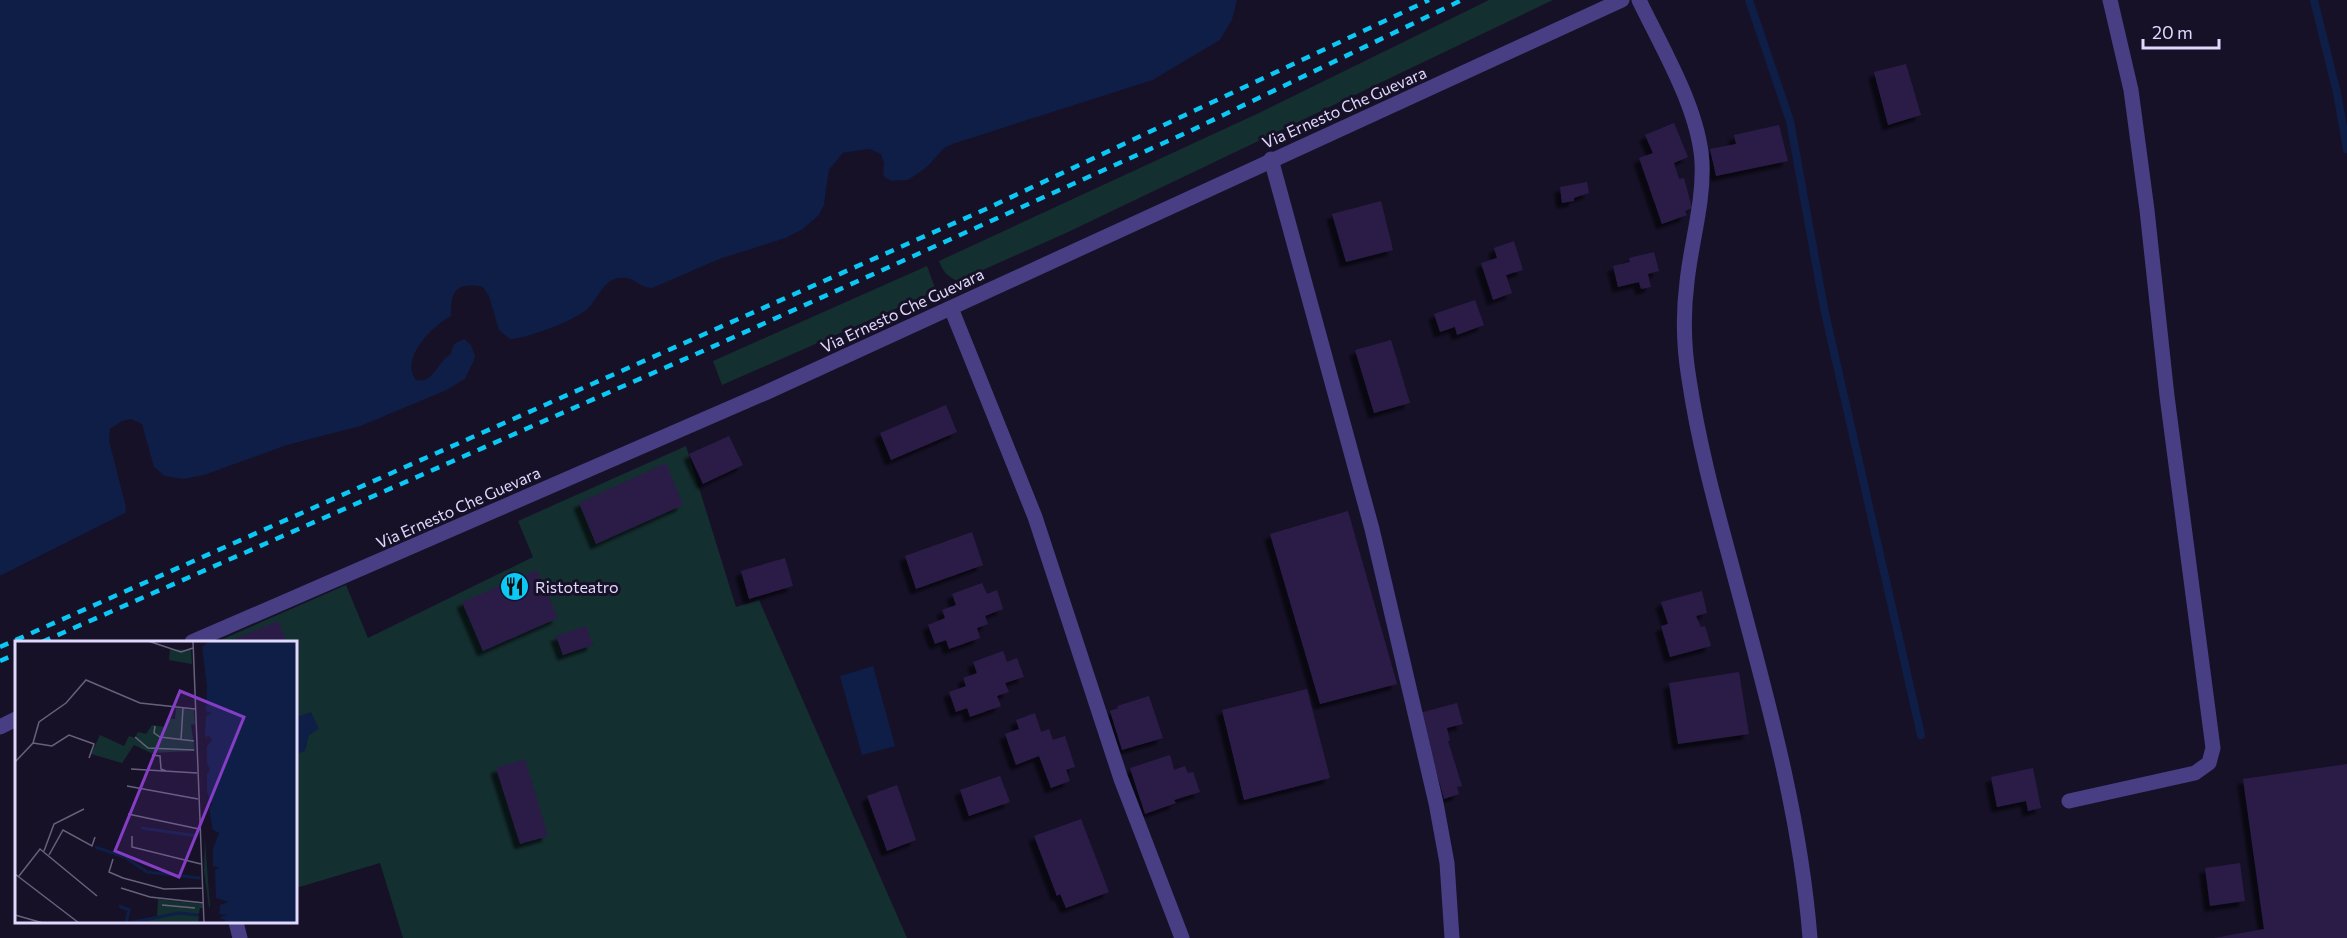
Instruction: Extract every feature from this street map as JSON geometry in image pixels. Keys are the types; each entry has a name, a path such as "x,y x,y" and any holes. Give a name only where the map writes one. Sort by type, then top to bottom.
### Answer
{"street":[{"name":"Via Ernesto Che Guevara","path":"194,641 765,393 1622,0"},
{"path":"1640,0 1690,109 1699,135 1702,163 1700,197 1686,284 1688,377 1700,441 1794,813 1807,899 1810,938"},
{"path":"2069,801 2195,772 2209,763 2213,747 2167,396 2146,199 2131,90 2110,0"},
{"path":"1271,159 1371,528 1433,792 1447,863 1452,938"},
{"path":"951,308 1035,517 1121,778 1182,938"},
{"path":"0,726 15,719"},
{"path":"236,923 240,938"}],"green space":[{"path":"1489,0 1553,0 1066,233 958,281 946,274 939,261 1261,112"},
{"path":"927,266 935,288 931,293 722,385 713,361"},
{"path":"686,446 736,607 759,600 907,938 403,938 380,863 297,888 297,641 218,641 346,585 368,638 533,557 518,521"}],"water":[{"path":"0,0 1237,0 1232,20 1220,40 1153,80 953,144 920,173 908,180 892,181 885,178 881,155 869,149 843,153 829,170 824,205 819,215 803,229 786,238 720,259 652,288 626,278 611,280 585,311 549,329 510,339 499,330 489,296 483,287 461,287 454,294 451,316 420,343 412,362 412,372 416,380 427,379 450,355 454,344 464,339 471,345 475,356 473,366 465,379 447,390 361,426 284,446 204,475 183,479 165,476 154,467 142,424 131,419 122,421 110,429 109,441 126,507 125,513 0,576"},
{"path":"873,666 895,746 862,755 840,676"},
{"path":"311,712 319,729 309,735 305,751 297,754 297,717"}],"pier":[{"path":"1237,0 1240,0 1235,21 1222,42 1155,82 954,146 946,150 929,169 909,183 892,184 883,181 878,157 869,152 845,156 832,171 827,206 822,216 805,232 787,241 721,262 686,277 687,273 720,259 786,238 803,229 820,215 824,205 829,170 843,153 869,149 881,154 885,178 892,181 908,180 927,167 944,148 953,144 1153,80 1220,40 1232,20"},
{"path":"477,354 476,367 467,381 448,393 362,429 286,449 284,446 361,426 447,390 465,379"},
{"path":"129,512 122,519 0,579 0,576"}],"building":[{"path":"1906,64 1921,115 1888,125 1874,72"},
{"path":"1674,123 1688,157 1674,163 1679,179 1684,178 1692,208 1685,211 1687,215 1662,224 1639,158 1653,153 1645,135"},
{"path":"1779,125 1788,161 1716,176 1710,149 1736,144 1734,135"},
{"path":"1587,182 1589,193 1574,198 1574,201 1562,203 1560,187"},
{"path":"1381,201 1393,250 1346,262 1332,214"},
{"path":"1514,241 1523,270 1506,275 1512,293 1493,300 1481,263 1497,258 1494,248"},
{"path":"1654,252 1659,271 1648,274 1651,287 1641,289 1639,282 1618,287 1613,266 1630,262 1629,258"},
{"path":"1475,300 1484,325 1457,335 1455,327 1440,332 1434,314"},
{"path":"1391,340 1410,403 1374,413 1355,350"},
{"path":"946,405 957,432 891,460 880,433"},
{"path":"729,436 743,465 703,484 689,454"},
{"path":"666,463 683,505 596,544 579,503"},
{"path":"1348,511 1397,684 1320,704 1270,534"},
{"path":"972,532 983,565 916,589 905,556"},
{"path":"785,558 793,586 749,599 741,571"},
{"path":"537,570 558,618 483,651 462,602"},
{"path":"982,583 987,594 997,590 1003,609 985,616 988,624 977,628 980,638 949,649 946,640 935,644 928,625 945,618 942,610 956,605 952,594"},
{"path":"1702,591 1707,613 1696,616 1701,627 1705,626 1711,646 1670,657 1661,626 1668,624 1661,602"},
{"path":"278,621 287,641 235,641 234,639"},
{"path":"586,626 593,645 563,655 556,636"},
{"path":"1003,651 1007,662 1017,658 1024,677 1005,683 1009,692 997,696 1001,706 970,717 967,708 956,712 949,692 966,686 963,678 977,673 973,662"},
{"path":"1739,672 1749,734 1678,744 1669,683"},
{"path":"1307,689 1330,778 1244,800 1222,710"},
{"path":"1149,696 1163,738 1122,750 1110,711 1118,708 1117,706"},
{"path":"1457,703 1463,724 1447,728 1450,741 1448,741 1462,786 1457,787 1459,794 1444,799 1420,713"},
{"path":"1035,713 1041,732 1049,729 1053,740 1065,736 1075,767 1066,770 1070,781 1051,788 1039,756 1016,765 1005,734 1019,729 1016,720"},
{"path":"1170,755 1174,770 1185,766 1188,773 1193,772 1200,792 1174,800 1176,803 1145,814 1130,768"},
{"path":"525,759 548,836 520,844 496,768"},
{"path":"2347,764 2347,938 2214,938 2264,929 2243,779"},
{"path":"2033,768 2041,808 2028,811 2026,801 1997,807 1991,777"},
{"path":"1000,776 1010,802 969,816 960,790"},
{"path":"897,785 916,840 887,851 867,796"},
{"path":"1081,819 1109,892 1066,908 1060,894 1057,896 1034,836"},
{"path":"2240,863 2245,901 2210,906 2205,868"}],"waterway":[{"path":"1749,0 1790,121 1824,308 1921,735"},
{"path":"2314,0 2337,93 2347,149"}],"railway":[{"path":"0,647 986,209 1429,0"},
{"path":"44,641 703,351 1188,132 1462,0"},
{"path":"0,661 15,654"}],"place":[{"name":"Ristoteatro","path":"514,586"}]}
